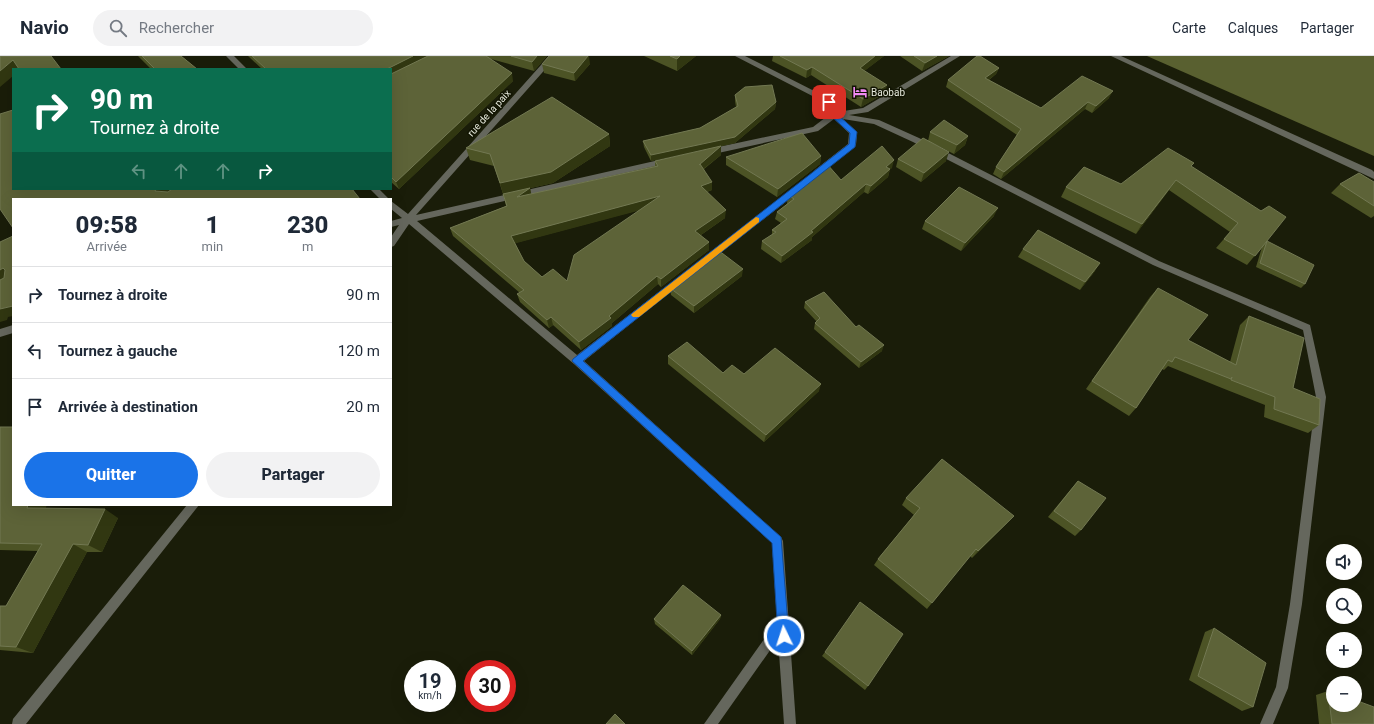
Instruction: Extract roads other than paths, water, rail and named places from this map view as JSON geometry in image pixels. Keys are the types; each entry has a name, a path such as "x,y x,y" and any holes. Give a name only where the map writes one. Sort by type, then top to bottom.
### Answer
{"street":[{"path":"230,56 242,68"},
{"name":"rue de la paix","path":"392,243 408,219 552,56"},
{"path":"702,263 852,145 853,132 834,115 829,102 740,56"},
{"path":"700,154 815,129 834,115 865,110 956,56"},
{"path":"1115,56 1369,172 1374,176"},
{"path":"834,115 876,122 916,140 1156,263 1307,328 1321,397 1296,604 1282,688 1266,724"},
{"path":"392,224 677,159"},
{"path":"375,190 384,198"},
{"path":"392,205 576,361 777,540 790,724"},
{"path":"576,361 689,273"},
{"path":"0,333 12,329"},
{"path":"18,724 193,506"},
{"path":"710,724 783,622"}],"place":[{"name":"Baobab","path":"860,92"}]}
